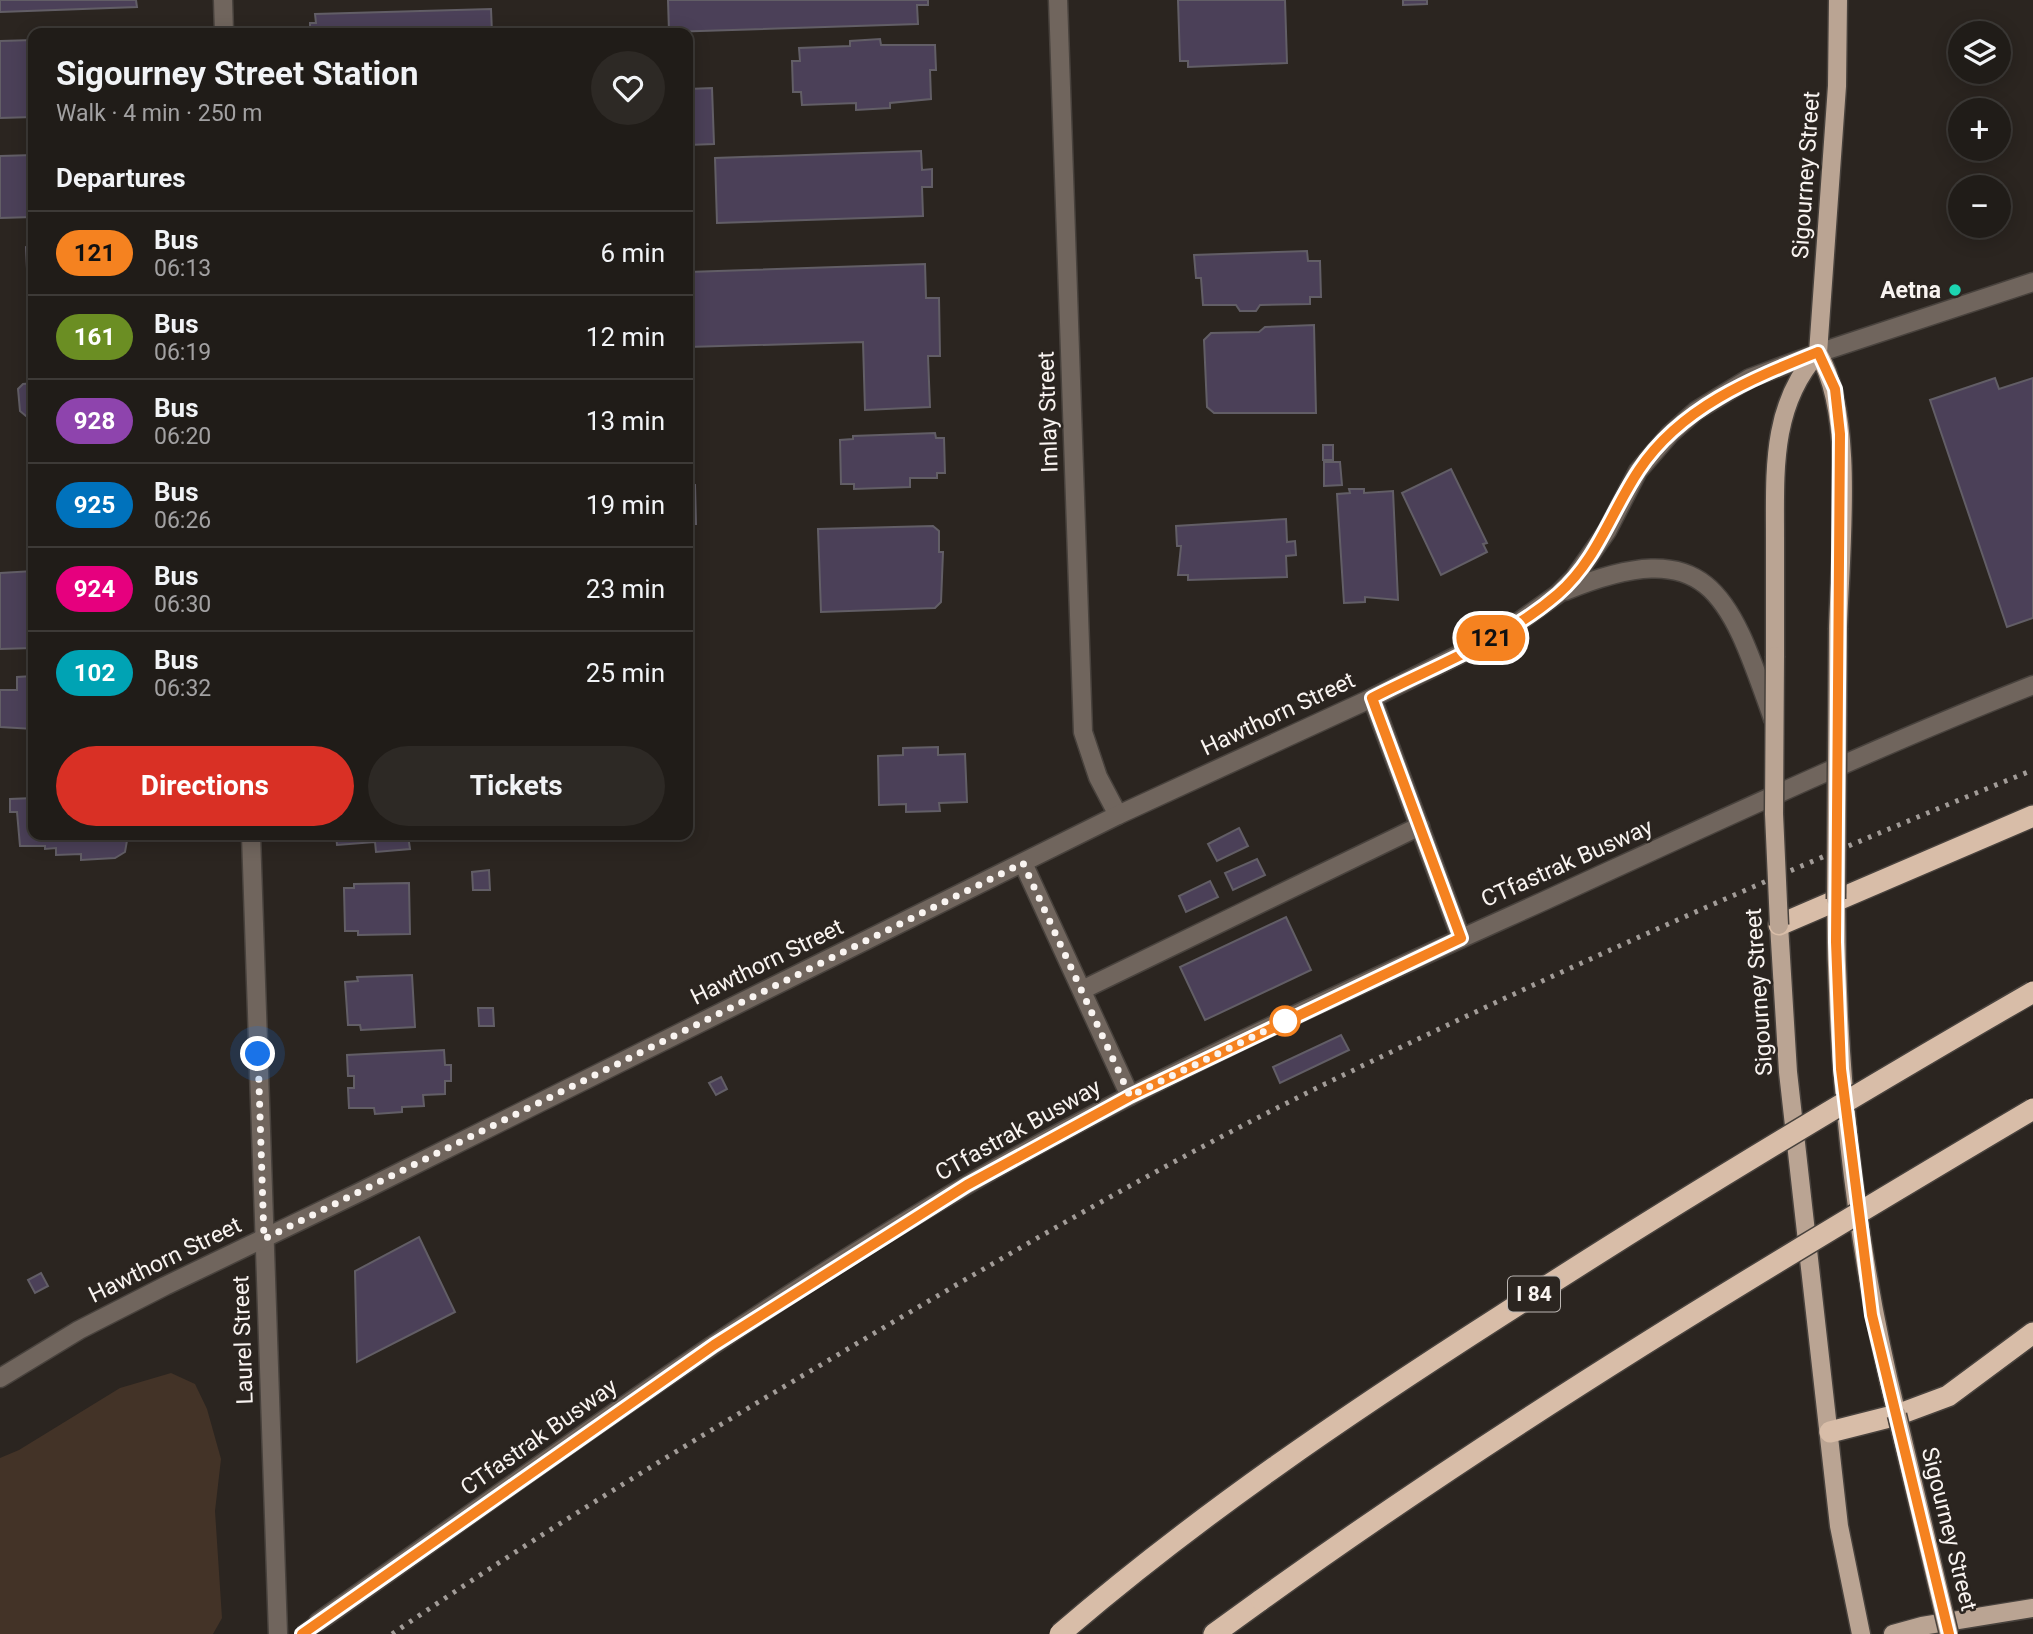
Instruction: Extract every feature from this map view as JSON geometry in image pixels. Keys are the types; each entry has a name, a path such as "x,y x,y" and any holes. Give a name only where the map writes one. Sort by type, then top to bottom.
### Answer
{"highway":[{"path":"1779,925 2033,816"},
{"name":"I 84","path":"1060,1634 1230,1498 1423,1366 1657,1216 2033,992"},
{"path":"1214,1634 1390,1511 1658,1336 2033,1110"},
{"path":"1830,1432 1897,1415 1948,1396 2033,1333"},
{"path":"1239,1634 1261,1600"}],"main road":[{"name":"Sigourney Street","path":"1838,0 1838,86 1818,352 1791,394 1775,453 1774,720 1779,925 1788,1072 1839,1526 1861,1634"},
{"name":"Sigourney Street","path":"1818,352 1835,389 1840,434 1836,899 1838,1032 1848,1138 1872,1315 1949,1634"},
{"path":"1893,1634 2033,1608"}],"street":[{"path":"223,0 224,28"},
{"name":"Imlay Street","path":"1058,0 1083,732 1098,777 1118,815"},
{"name":"Hawthorn Street","path":"0,1378 79,1330 1118,815 1372,698 1503,633 1558,594 1597,547 1638,471 1670,434 1696,411 1751,378 1818,352 2033,282"},
{"name":"Hawthorn Street","path":"1558,594 1633,569 1664,567 1680,570 1707,587 1739,629 1774,720"},
{"name":"CTfastrak Busway","path":"318,1622 630,1403 797,1290 967,1185 1130,1096 1461,938 1861,757 2033,685"},
{"path":"1372,698 1461,938"},
{"path":"1082,990 1420,826"},
{"name":"Laurel Street","path":"251,840 278,1634"},
{"path":"1023,863 1130,1096"}],"shaded area":[{"path":"171,1373 195,1384 207,1409 221,1459 215,1511 222,1618 213,1634 0,1634 0,1458 19,1450 120,1388"}],"building":[{"path":"0,0 136,0 137,7 0,12"},
{"path":"668,0 928,0 928,5 917,5 918,24 693,31 693,28 669,28"},
{"path":"1178,0 1285,0 1287,63 1188,67 1188,61 1180,61"},
{"path":"1403,0 1427,0 1427,4 1403,5"},
{"path":"491,9 492,28 310,28 310,23 316,23 315,14"},
{"path":"880,39 881,45 935,45 936,70 930,70 931,99 890,103 890,108 856,110 856,103 802,105 801,92 793,92 792,61 800,61 799,48 850,46 850,41"},
{"path":"28,40 28,117 0,118 0,41"},
{"path":"712,88 714,144 693,145 693,89"},
{"path":"921,151 922,170 932,169 932,187 922,187 923,216 717,223 715,158"},
{"path":"28,155 28,217 0,218 0,156"},
{"path":"26,247 28,247 28,291"},
{"path":"1307,251 1308,261 1320,261 1321,297 1310,297 1310,304 1260,305 1256,311 1240,311 1236,305 1203,305 1201,278 1196,278 1194,255"},
{"path":"925,264 926,298 939,298 940,356 928,356 930,407 865,410 863,342 693,347 693,272"},
{"path":"1314,325 1316,413 1214,413 1207,407 1204,340 1211,333 1259,332 1265,327"},
{"path":"1995,378 1999,389 2033,378 2033,618 2007,627 1930,400"},
{"path":"28,384 28,416 20,411 18,389"},
{"path":"935,433 936,438 944,438 945,473 937,473 937,478 910,478 910,487 854,489 854,484 841,484 840,440 853,439 853,436"},
{"path":"1323,445 1333,445 1333,460 1323,460"},
{"path":"1324,462 1340,462 1342,485 1324,486"},
{"path":"1451,469 1487,543 1483,544 1487,552 1441,575 1402,493"},
{"path":"693,485 695,485 696,524 693,524"},
{"path":"1349,489 1364,489 1364,493 1393,491 1398,600 1365,597 1365,602 1344,603 1337,494 1350,493"},
{"path":"1286,519 1287,542 1295,541 1296,555 1286,556 1287,577 1188,580 1188,575 1178,575 1181,546 1177,546 1176,526"},
{"path":"933,526 939,531 939,552 943,552 941,602 935,608 821,612 818,529"},
{"path":"28,571 28,648 0,649 0,573"},
{"path":"28,676 28,729 0,727 0,690 17,690 17,677"},
{"path":"938,747 938,755 965,754 967,802 939,803 940,811 906,812 906,804 879,805 878,756 903,755 903,748"},
{"path":"28,798 28,840 127,840 125,852 115,858 81,860 81,854 56,855 56,848 20,846 17,812 10,812 10,799"},
{"path":"1239,828 1248,846 1217,861 1208,844"},
{"path":"336,840 409,840 410,849 376,852 375,842 337,845"},
{"path":"1257,859 1265,875 1233,890 1225,873"},
{"path":"489,870 490,890 473,890 472,872"},
{"path":"1210,881 1218,897 1186,912 1179,896"},
{"path":"409,883 410,934 358,935 358,931 345,931 344,888 354,888 354,884"},
{"path":"1286,917 1311,970 1205,1020 1180,967"},
{"path":"412,975 415,1027 361,1030 360,1025 348,1025 345,982 358,981 357,977"},
{"path":"478,1008 493,1008 494,1026 479,1026"},
{"path":"1341,1035 1349,1050 1280,1083 1273,1067"},
{"path":"444,1050 445,1065 451,1065 451,1081 445,1081 445,1094 423,1095 424,1106 402,1107 402,1112 375,1114 374,1108 349,1108 348,1088 354,1088 354,1076 348,1076 347,1055"},
{"path":"721,1077 727,1089 716,1095 709,1083"},
{"path":"419,1237 455,1312 357,1362 355,1271"},
{"path":"41,1273 48,1286 35,1293 28,1280"}],"tunnel":[{"path":"302,1634 318,1622"}],"railway":[{"path":"392,1634 562,1523 734,1416 1026,1244 1264,1114 1588,960 1765,882 2033,770"}],"bus line":[{"name":"121","path":"302,1634 714,1345 797,1290 967,1185 1043,1141 1130,1096 1461,938 1372,698 1503,633 1558,594 1574,578 1607,531 1638,471 1670,434 1696,411 1751,378 1818,352 1835,389 1840,434 1836,993 1848,1138 1872,1315 1949,1634"}],"place":[{"name":"Aetna","path":"1955,290"}],"route":[{"path":"258,1054 264,1239 1023,863 1130,1096 1292,1018 1285,1021"}]}
